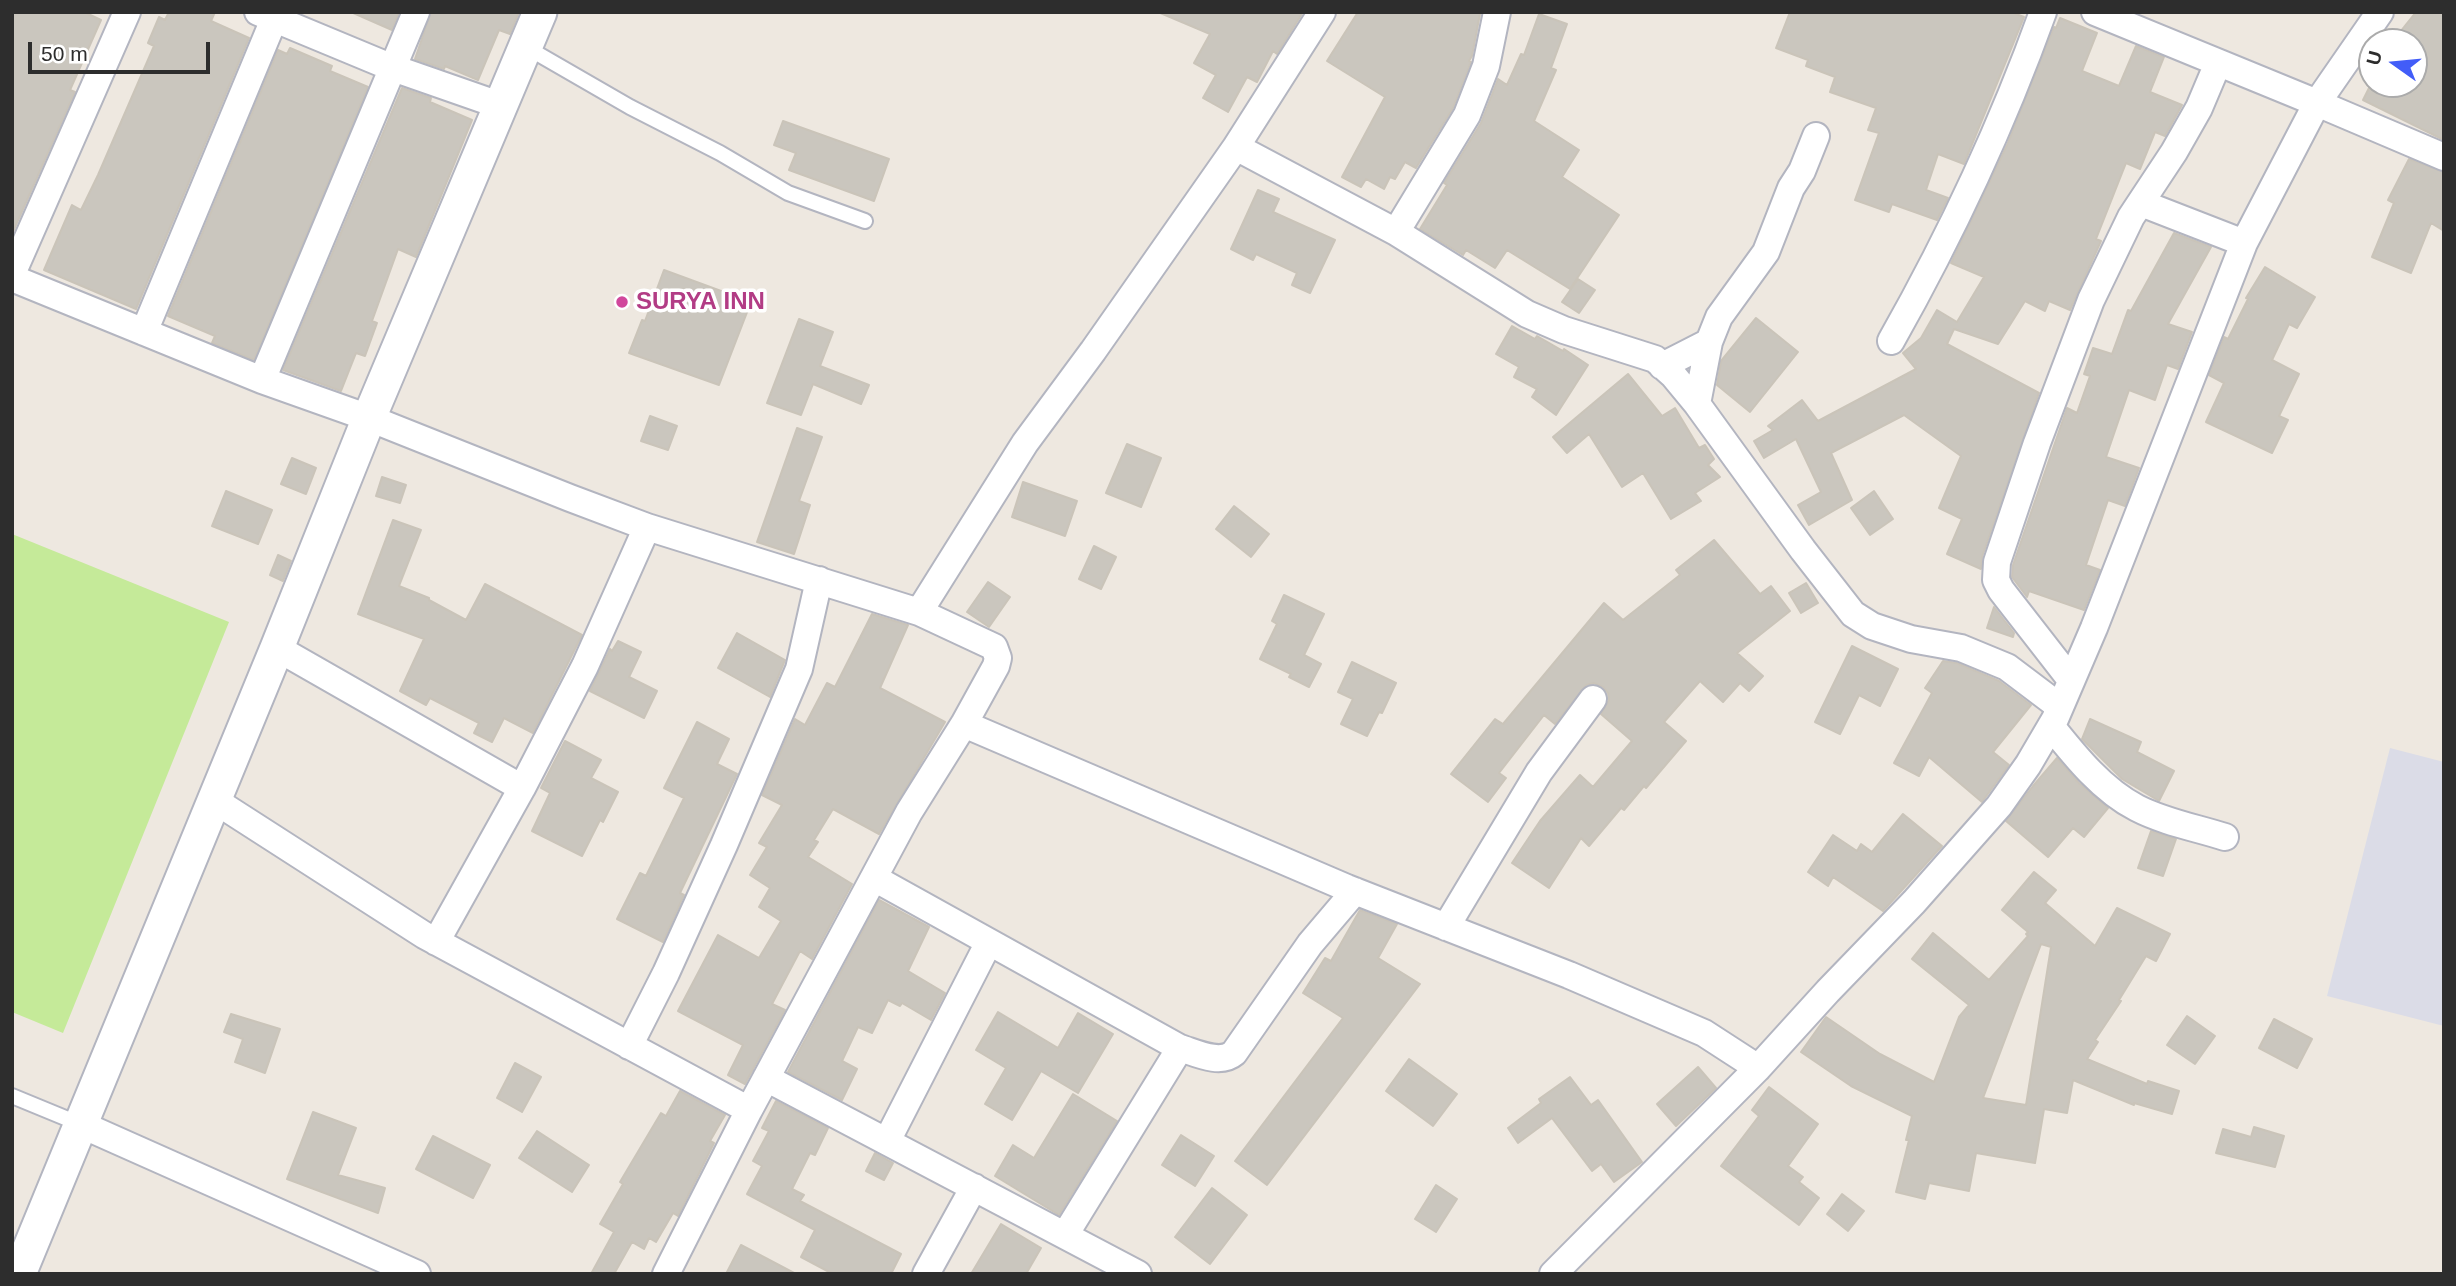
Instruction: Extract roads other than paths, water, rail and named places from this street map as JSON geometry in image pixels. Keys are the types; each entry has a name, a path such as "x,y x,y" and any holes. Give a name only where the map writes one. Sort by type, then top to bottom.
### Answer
{"street":[{"path":"127,12 12,276 262,380 369,418 647,527 919,612 988,643 997,652 996,666 964,724 909,812 749,1110 666,1274"},
{"path":"262,380 416,12"},
{"path":"19,1274 369,418 540,12"},
{"path":"919,612 1025,443 1236,147 1322,12"},
{"path":"1396,232 1467,115 1486,66 1497,12"},
{"path":"1891,341 1926,279 1981,166 2023,68 2043,12"},
{"path":"2095,12 2444,157"},
{"path":"1553,1274 1758,1068 1914,902 1999,806 2028,765 2055,717 2094,628 2244,243 2317,103 2380,12"},
{"path":"144,332 270,14 393,68 502,106"},
{"path":"2071,680 2001,590 1996,580 1997,562 2037,443 2091,300 2131,217 2199,108 2218,63"},
{"path":"1697,404 1709,342 1720,317 1766,252 1791,188 1802,171 1816,136"},
{"path":"1236,147 1396,232 1527,314 1564,330 1655,359 1674,375 1697,404 1853,614 1872,626 1911,639 1961,649 2007,667 2055,717 2073,755 2126,802 2148,813 2225,836"},
{"path":"2141,203 2244,243"},
{"path":"1662,366 1709,342"},
{"path":"436,942 522,788 585,666 647,527"},
{"path":"629,1046 666,973 724,845 799,669 819,579"},
{"path":"277,648 522,788"},
{"path":"1446,928 1539,772 1593,699"},
{"path":"964,724 1355,891 1569,975 1704,1032 1758,1068"},
{"path":"214,800 436,942 749,1110"},
{"path":"874,878 1180,1048 1218,1058 1229,1057 1234,1053 1310,944 1355,891"},
{"path":"887,1141 989,942"},
{"path":"1065,1235 1180,1048"},
{"path":"766,1078 1065,1235 1129,1272"},
{"path":"80,1124 417,1274"},
{"path":"926,1274 974,1187"}],"lane":[{"path":"526,47 630,107 720,153 788,192 865,221"},
{"path":"12,1096 80,1124"}],"place":[{"name":"SURYA INN","path":"622,302"}]}
